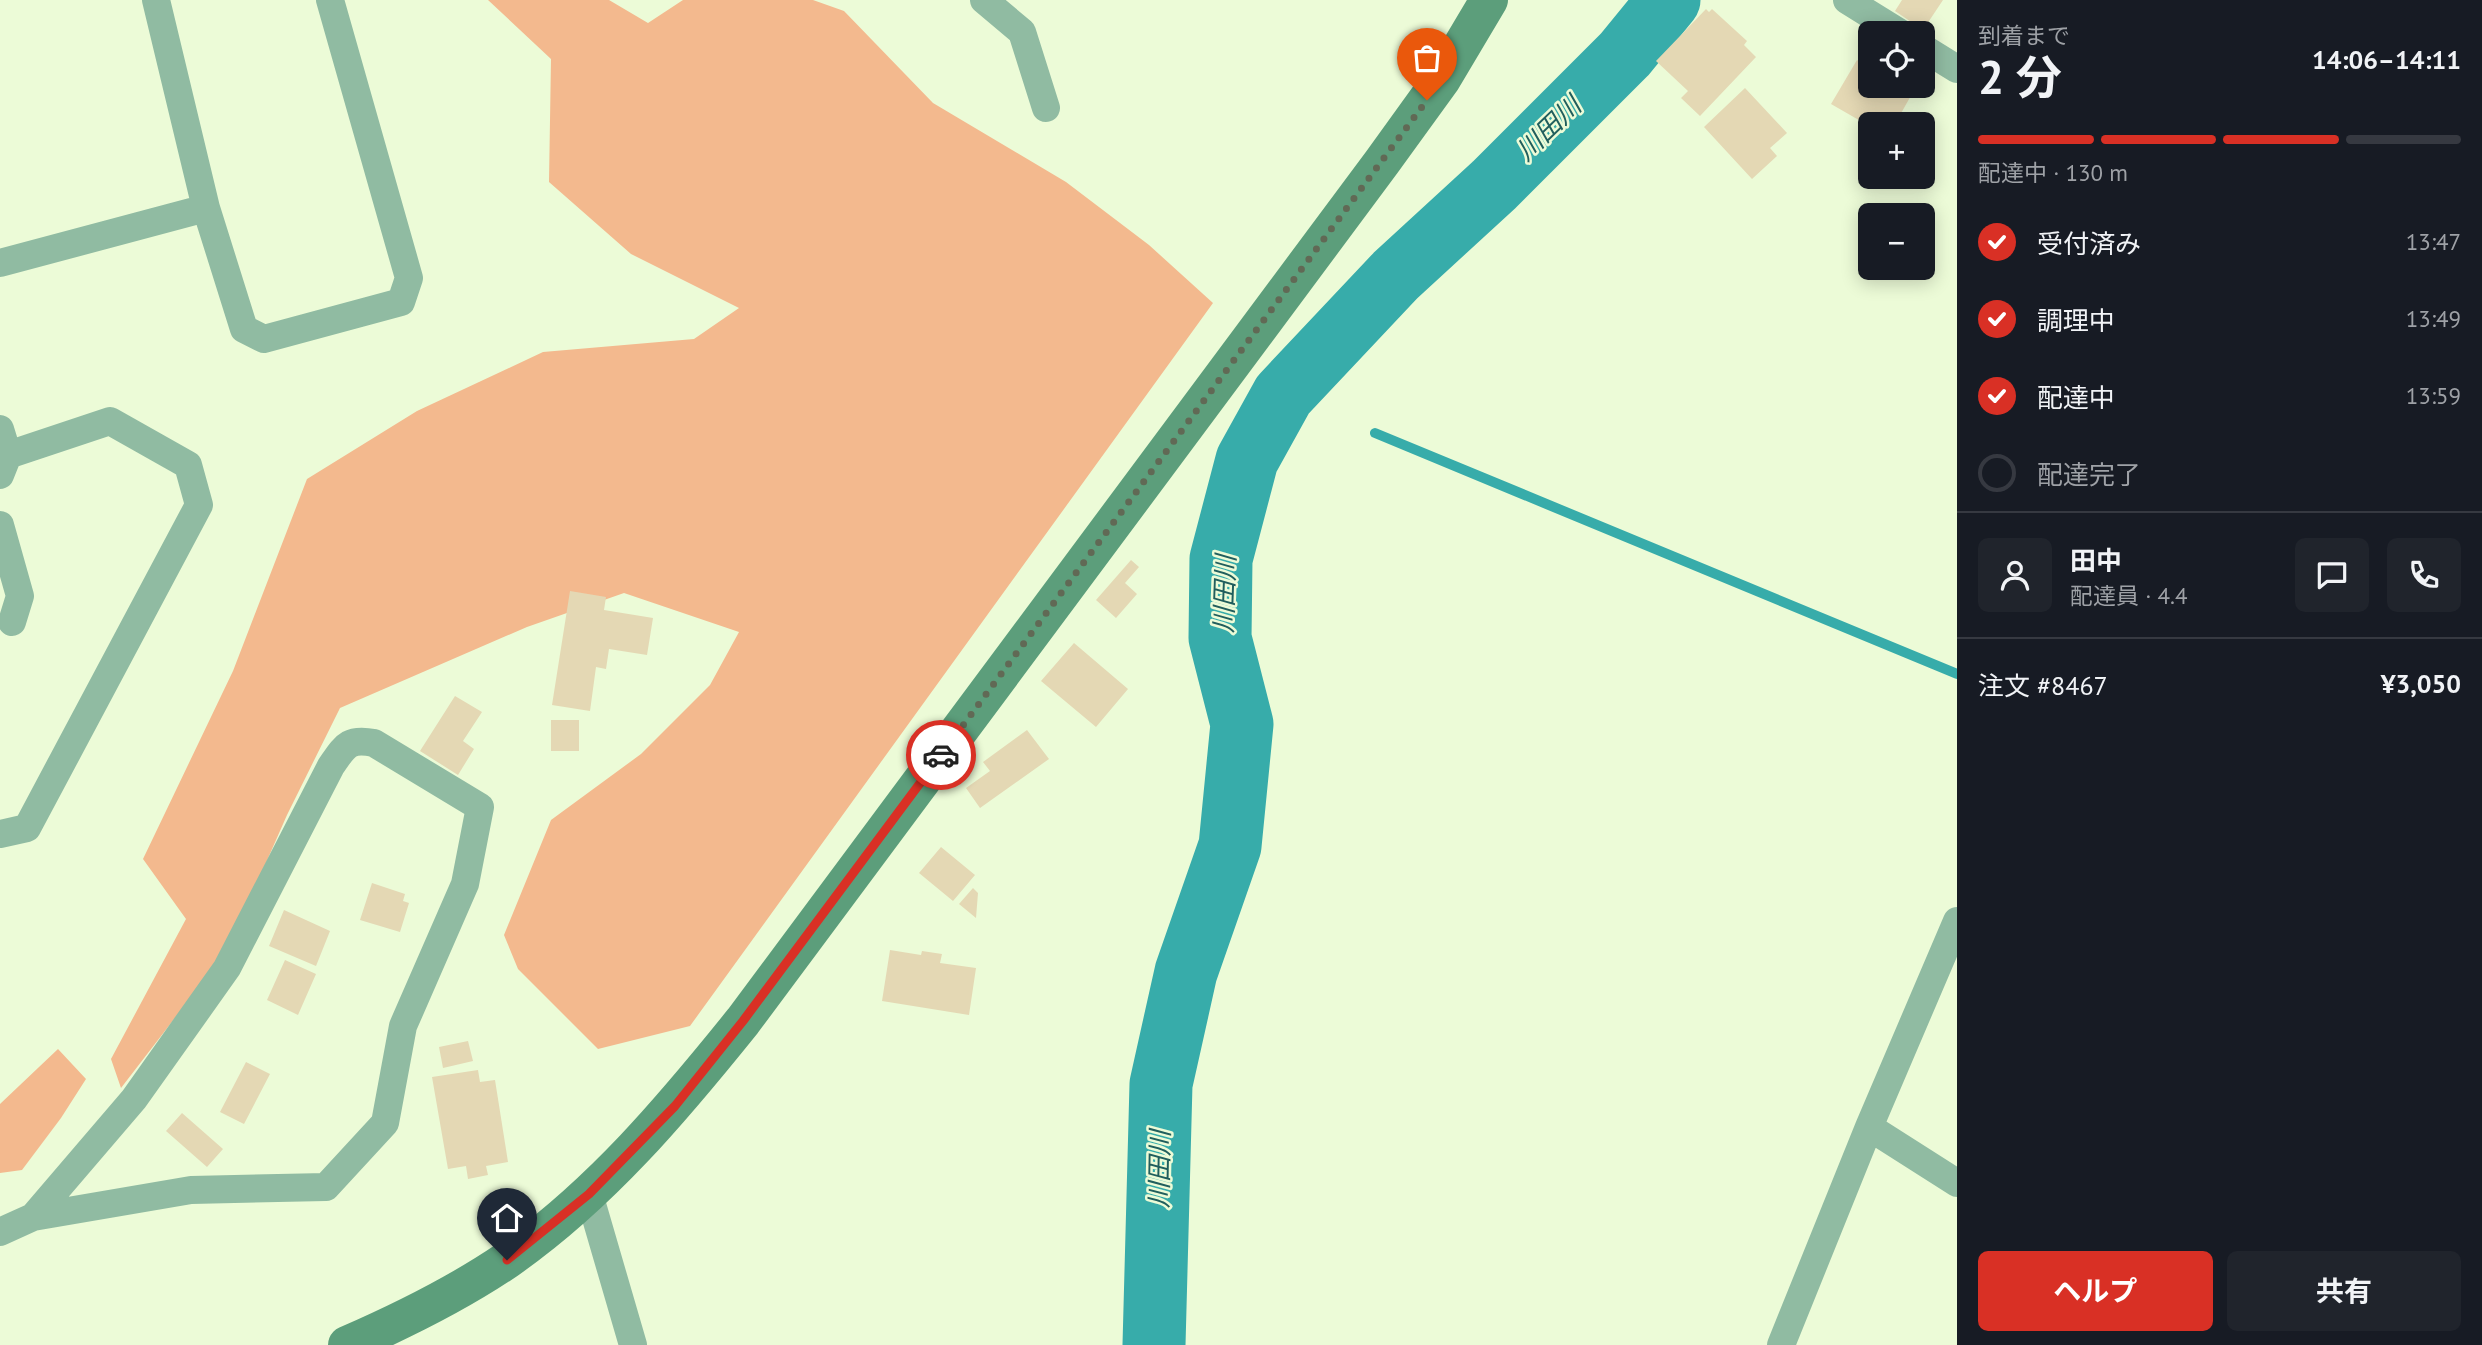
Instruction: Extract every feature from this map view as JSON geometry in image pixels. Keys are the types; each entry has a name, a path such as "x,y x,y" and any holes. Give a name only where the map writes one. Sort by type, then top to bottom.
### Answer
{"main road":[{"path":"347,1345 408,1318 507,1260 589,1194 675,1106 743,1021 1382,162 1443,79 1489,0"}],"street":[{"path":"156,0 206,208 244,330 264,339 401,302 409,278 330,0"},
{"path":"984,0 1022,32 1046,108"},
{"path":"1847,0 1881,21"},
{"path":"1935,55 1957,69"},
{"path":"0,263 206,208"},
{"path":"0,834 27,828 198,505 188,465 110,421 3,453"},
{"path":"0,525 20,596 12,622"},
{"path":"0,1232 33,1217 191,1190 326,1187 384,1124 403,1026 465,884 480,807 374,743 358,740 345,746 331,766 226,968 134,1100 33,1217"},
{"path":"1781,1345 1868,1127 1957,921"},
{"path":"1868,1127 1957,1183"},
{"path":"589,1194 633,1345"}],"shaded area":[{"path":"488,0 609,0 648,23 683,0 813,0 844,11 933,103 1066,182 1149,245 1213,303 690,1026 598,1049 518,969 504,935 551,820 641,754 710,685 739,632 624,593 527,627 340,708 287,815 228,949 121,1088 111,1059 186,919 143,859 233,671 307,479 417,411 543,352 694,339 739,308 631,254 549,182 551,59"},
{"path":"58,1049 86,1079 22,1170 0,1173 0,1104"}],"building":[{"path":"1902,0 1943,0 1929,21 1910,21 1895,11"},
{"path":"1706,9 1709,12 1712,9 1747,41 1744,45 1756,57 1700,116 1681,98 1688,91 1656,61"},
{"path":"1857,60 1858,98 1910,98 1902,112 1858,112 1858,120 1831,104"},
{"path":"1745,88 1787,133 1770,148 1777,156 1752,179 1704,127"},
{"path":"1131,560 1139,567 1125,583 1137,594 1116,618 1096,600"},
{"path":"570,591 606,597 604,610 653,618 647,655 609,649 606,669 596,667 590,711 552,705"},
{"path":"1074,643 1128,689 1096,727 1041,681"},
{"path":"455,696 482,712 463,741 474,749 458,775 420,751"},
{"path":"551,720 579,720 579,751 551,751"},
{"path":"1027,730 1049,759 980,808 966,788 990,771 983,762"},
{"path":"941,847 975,875 953,901 919,873"},
{"path":"372,883 405,894 403,901 409,903 400,932 360,920"},
{"path":"973,888 978,893 976,918 959,904"},
{"path":"284,910 330,931 316,966 269,946"},
{"path":"890,950 921,955 922,951 942,954 940,963 976,968 969,1015 882,1001"},
{"path":"285,960 316,974 298,1015 267,1000"},
{"path":"468,1041 473,1061 443,1068 439,1047"},
{"path":"246,1062 270,1074 244,1124 220,1112"},
{"path":"478,1070 480,1082 495,1080 508,1162 486,1166 488,1175 468,1179 466,1166 448,1169 432,1077"},
{"path":"182,1113 223,1149 207,1167 166,1131"}],"waterway":[{"name":"川田川","path":"1154,1345 1161,1084 1186,972 1230,846 1242,724 1220,638 1221,559 1247,460 1283,395 1396,275 1494,185 1625,54 1669,0"},
{"path":"1375,433 1957,674"}],"way so far":[{"path":"941,755 1427,100"}],"route":[{"path":"507,1260 589,1194 675,1106 743,1021 941,755"}]}
